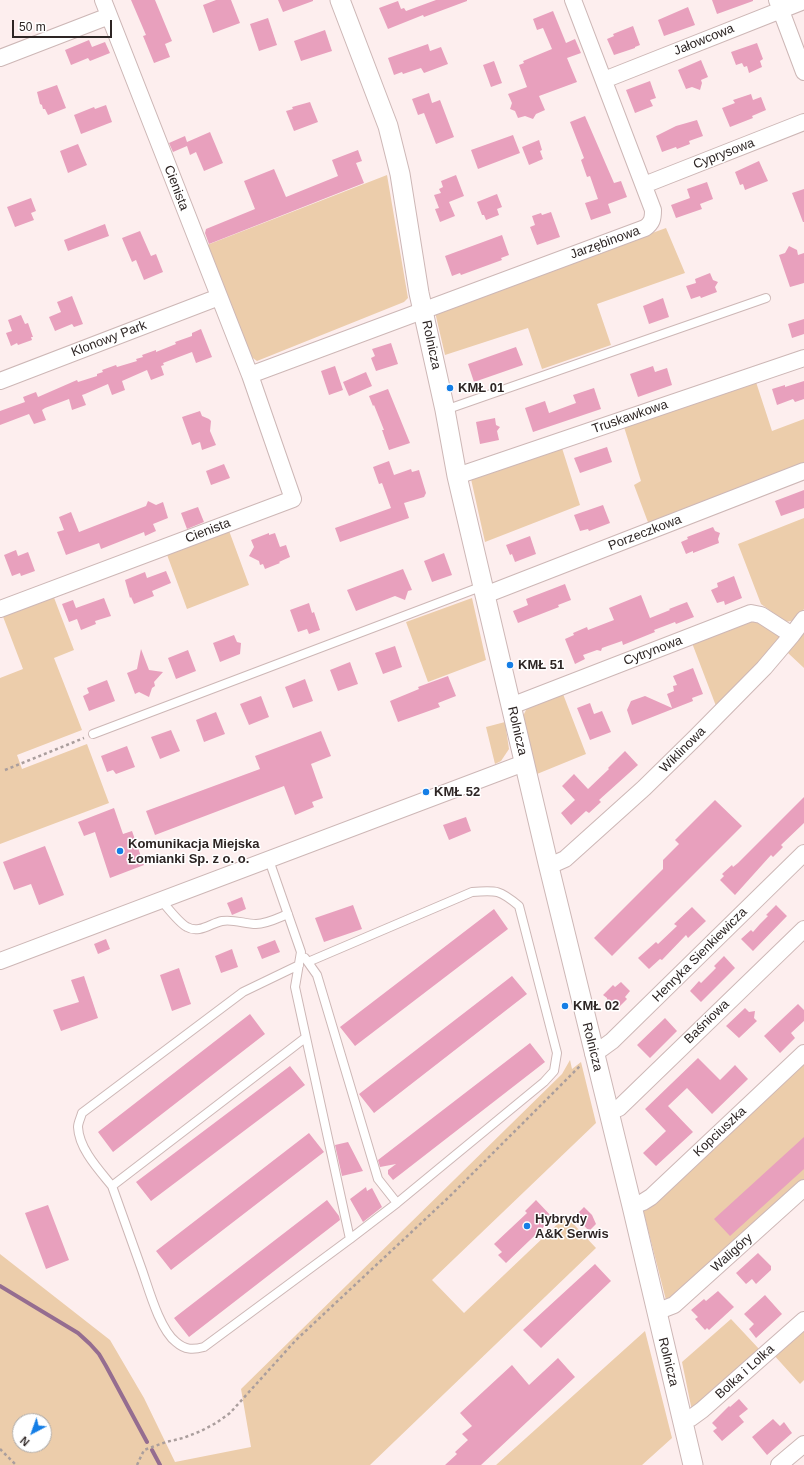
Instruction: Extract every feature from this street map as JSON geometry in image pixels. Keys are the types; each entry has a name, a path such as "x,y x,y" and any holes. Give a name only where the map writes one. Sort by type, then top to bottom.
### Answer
{"street":[{"name":"Cienista","path":"0,609 294,499 250,375 104,0"},
{"name":"Rolnicza","path":"340,0 393,142 400,174 423,311 445,410 457,476 524,763 632,1206 693,1465"},
{"name":"Jarzębinowa","path":"423,311 650,225 653,218 653,210 573,0"},
{"name":"Jałowcowa","path":"604,80 779,5 804,1"},
{"path":"779,5 804,72"},
{"path":"0,58 109,16"},
{"name":"Cyprysowa","path":"644,185 804,122"},
{"name":"Klonowy Park","path":"0,381 219,297"},
{"path":"250,375 423,311"},
{"name":"Truskawkowa","path":"457,476 804,358"},
{"name":"Porzeczkowa","path":"484,591 804,471"},
{"name":"Cytrynowa","path":"511,706 750,613 761,615 792,635"},
{"name":"Wiklinowa","path":"548,863 556,863 564,859 644,788 754,679 804,619"},
{"path":"0,961 524,763"},
{"name":"Henryka Sienkiewicza","path":"594,1053 612,1041 804,853"},
{"name":"Baśniowa","path":"609,1112 619,1108 804,929"},
{"name":"Kopciuszka","path":"632,1206 651,1197 804,1053"},
{"name":"Waligóry","path":"656,1312 674,1305 804,1188"},
{"name":"Bolka i Lolka","path":"682,1421 691,1418 702,1410 804,1320"},
{"path":"779,1465 804,1444"}],"lane":[{"path":"445,410 766,298"},
{"path":"93,734 484,591"},
{"path":"269,860 301,952 317,975 378,1179 397,1202"},
{"path":"300,965 243,992 82,1112 78,1127 84,1149 95,1166 112,1186 166,1332 175,1342 186,1349 195,1350 204,1347 350,1239 544,1082 554,1071 557,1053 519,906 508,897 494,890 472,892 308,962"},
{"path":"161,900 187,927 194,929 206,928 222,921 256,924 266,923 288,914"},
{"path":"301,952 300,965 295,987 350,1239"},
{"path":"112,1186 305,1038"}],"path":[{"path":"5,770 93,734"},
{"path":"137,1465 144,1450 201,1431 230,1413 296,1340 449,1197 594,1053"},
{"path":"0,1449 16,1465"}],"shaded area":[{"path":"387,175 408,298 404,302 257,361 250,356 207,245"},
{"path":"666,228 685,273 597,304 611,345 542,369 528,328 445,355 435,312"},
{"path":"756,382 772,431 804,419 804,464 649,525 634,485 641,481 624,427"},
{"path":"562,448 580,505 485,542 471,479"},
{"path":"804,518 804,609 796,620 786,622 761,604 738,544"},
{"path":"228,528 249,585 187,609 166,552"},
{"path":"53,595 74,650 54,658 82,730 17,755 22,769 87,744 109,803 0,844 0,678 23,669 2,614"},
{"path":"472,598 486,660 428,682 406,622"},
{"path":"757,618 778,633 782,640 716,706 692,643"},
{"path":"804,632 804,668 788,653"},
{"path":"563,694 586,754 537,774 523,716 527,708"},
{"path":"505,722 509,749 501,761 495,764 486,727"},
{"path":"570,1060 572,1069 581,1062 596,1123 432,1280 464,1313 566,1216 596,1248 370,1465 0,1465 0,1254 110,1340 144,1398 175,1462 251,1447 241,1389 562,1074"},
{"path":"804,1061 804,1181 667,1304 643,1210"},
{"path":"731,1319 760,1350 692,1411 682,1362"},
{"path":"804,1327 804,1380 800,1384 773,1354"},
{"path":"645,1331 672,1438 642,1465 496,1465"}],"building":[{"path":"131,0 155,0 172,41 165,44 170,57 154,63 143,36 146,35"},
{"path":"216,0 231,0 240,23 213,33 203,5"},
{"path":"278,0 313,0 313,1 283,12"},
{"path":"436,0 467,1 424,17 423,15 388,29 379,8 398,1 401,9 404,8 406,11"},
{"path":"712,0 753,0 753,1 717,14"},
{"path":"688,7 695,25 664,36 658,20"},
{"path":"553,11 566,43 575,39 581,53 567,58 577,82 539,96 545,110 536,114 533,119 525,116 518,118 515,111 510,109 512,103 508,94 527,87 519,65 524,63 523,61 552,49 543,28 537,30 533,19"},
{"path":"268,18 277,45 259,51 250,24"},
{"path":"633,26 640,45 614,55 607,39 614,36 613,34"},
{"path":"325,30 332,51 301,61 294,41"},
{"path":"89,40 92,47 105,42 110,53 90,61 88,58 71,65 65,50"},
{"path":"757,43 763,59 760,61 762,67 749,73 747,66 744,67 742,63 736,65 731,52"},
{"path":"428,44 430,51 441,47 448,64 424,73 421,68 403,74 402,72 394,75 388,58"},
{"path":"701,60 708,77 701,80 702,83 700,90 692,87 686,89 678,70"},
{"path":"494,61 502,83 491,87 483,65"},
{"path":"650,81 656,98 650,100 653,106 635,113 626,90"},
{"path":"57,85 66,108 48,115 40,104 37,92"},
{"path":"429,93 432,103 440,100 454,137 436,144 424,113 418,115 412,99"},
{"path":"751,94 753,100 761,97 766,110 752,116 753,118 730,127 722,108 735,103 733,100"},
{"path":"310,102 318,122 294,131 286,111 293,109 292,107"},
{"path":"106,105 112,122 81,134 74,115 94,107 95,109"},
{"path":"585,116 614,183 621,181 627,197 608,204 611,213 591,220 585,203 598,199 590,176 587,177 581,160 584,158 570,122"},
{"path":"697,120 703,136 689,141 690,144 677,149 676,147 662,152 656,136 676,126"},
{"path":"210,132 223,163 204,171 196,152 190,155 187,146 173,152 169,143 185,136 187,142"},
{"path":"513,135 520,153 478,169 471,150"},
{"path":"539,140 542,150 540,151 543,159 529,165 522,147"},
{"path":"78,144 87,165 68,173 60,151"},
{"path":"358,150 362,161 356,163 364,183 209,244 205,233 206,229 255,209 244,181 274,169 286,197 338,176 332,160"},
{"path":"759,161 768,181 745,190 743,184 740,185 735,172"},
{"path":"456,175 464,196 449,202 455,216 440,222 435,209 439,208 434,195 441,193 439,189 443,187 441,181"},
{"path":"707,182 713,199 700,204 702,209 676,218 671,205 690,198 687,189"},
{"path":"804,189 804,222 803,222 792,193"},
{"path":"497,194 502,207 497,209 499,215 486,220 484,215 482,215 477,202"},
{"path":"31,198 36,211 31,213 34,220 15,227 7,207"},
{"path":"551,212 560,237 537,245 530,227 535,225 532,216"},
{"path":"105,224 109,236 68,251 64,240"},
{"path":"140,231 151,256 156,254 163,272 144,280 136,260 132,262 122,238"},
{"path":"502,235 509,255 501,258 502,260 461,275 460,273 452,276 445,256"},
{"path":"789,246 797,250 798,255 804,253 804,283 790,287 779,255 785,253"},
{"path":"710,273 713,280 718,282 715,287 717,292 701,298 700,296 691,299 686,286 696,283 695,279"},
{"path":"72,296 83,324 74,327 72,324 55,331 49,317 61,312 57,302"},
{"path":"663,298 669,317 649,324 643,306"},
{"path":"21,315 25,324 28,323 33,337 31,337 32,340 18,345 17,343 11,346 6,333 12,331 8,320"},
{"path":"804,319 804,334 792,338 788,324"},
{"path":"201,329 212,357 196,363 192,352 163,363 164,365 161,366 164,375 151,380 147,370 122,381 125,390 112,395 108,384 82,395 86,405 72,410 69,399 42,410 46,420 34,424 29,414 0,425 0,411 25,402 23,397 36,392 38,397 77,380 78,382 97,376 97,374 103,372 102,370 116,365 117,367 137,361 136,359 143,357 142,355 156,350 156,352 176,344 175,342 192,336 192,333"},
{"path":"391,343 398,364 376,371 371,358 375,356 372,349"},
{"path":"516,347 523,365 474,382 468,364"},
{"path":"335,366 343,390 329,395 321,371"},
{"path":"653,366 655,372 667,368 672,385 638,397 630,374"},
{"path":"366,372 372,386 349,396 343,382"},
{"path":"804,381 804,399 795,402 793,399 777,405 772,389 785,385 785,387"},
{"path":"594,388 601,409 533,432 525,408 545,401 549,413 576,403 573,395"},
{"path":"388,389 410,443 389,450 382,430 384,430 369,396"},
{"path":"200,411 202,416 211,421 210,431 216,445 202,450 200,442 192,445 182,417"},
{"path":"495,418 496,425 500,427 497,431 499,440 480,444 476,422"},
{"path":"607,447 612,462 580,473 574,458"},
{"path":"389,461 394,475 411,469 412,472 419,470 426,493 424,497 404,503 409,518 340,542 335,528 391,508 382,483 379,484 373,467"},
{"path":"224,464 230,478 211,485 206,471"},
{"path":"804,490 804,508 781,516 775,501"},
{"path":"148,501 156,505 163,502 168,518 153,524 156,531 145,536 144,532 101,549 99,543 66,555 57,532 64,530 59,517 71,512 79,532 146,506"},
{"path":"603,505 610,523 589,531 588,529 580,531 574,515"},
{"path":"198,507 204,522 187,529 181,513"},
{"path":"713,527 715,531 720,533 718,539 719,543 693,553 693,551 686,554 681,542 688,539 687,537"},
{"path":"269,533 269,535 275,533 280,547 286,545 290,557 265,569 263,564 260,565 259,561 249,556 254,547 251,540"},
{"path":"530,536 536,554 515,562 506,545"},
{"path":"16,550 18,556 28,552 35,571 21,576 20,573 12,576 4,555"},
{"path":"444,553 452,575 432,582 424,561"},
{"path":"403,569 412,590 408,591 405,600 395,596 356,611 347,590"},
{"path":"166,571 171,583 152,591 154,596 134,604 131,597 130,598 125,580 145,572 147,578"},
{"path":"734,576 742,598 725,605 724,601 717,603 711,590 718,587 717,583"},
{"path":"565,584 571,600 558,605 559,607 518,623 513,611 528,605 526,599"},
{"path":"641,595 650,618 687,602 694,617 654,630 655,632 623,645 622,641 602,648 601,651 597,650 583,655 585,659 575,664 565,639 574,635 573,633 587,627 588,630 614,620 609,608"},
{"path":"104,598 111,616 95,621 96,624 81,630 77,619 69,622 62,604 73,600 76,608"},
{"path":"309,603 312,613 314,612 320,630 309,634 307,629 298,632 290,610"},
{"path":"234,635 237,642 241,643 240,654 220,662 213,643"},
{"path":"395,646 402,667 383,674 375,653"},
{"path":"141,649 149,670 163,672 154,682 155,686 152,688 149,697 139,692 135,694 127,673 137,669"},
{"path":"188,650 196,671 176,679 168,658"},
{"path":"350,662 358,684 338,691 330,670"},
{"path":"693,668 703,694 692,698 693,701 632,725 627,710 631,701 645,696 672,708 667,694 674,691 673,686 677,685 673,676"},
{"path":"448,676 456,696 438,703 440,707 398,722 390,701 419,689 418,687"},
{"path":"305,679 313,701 293,708 285,687"},
{"path":"107,680 115,701 89,711 83,696 89,693 87,688"},
{"path":"261,696 269,717 249,725 240,704"},
{"path":"590,703 594,714 602,711 611,732 590,740 577,708"},
{"path":"216,712 225,734 204,742 196,720"},
{"path":"171,730 180,751 160,759 151,737"},
{"path":"321,731 331,756 311,764 323,798 312,802 314,807 295,815 284,786 155,835 146,811 260,769 255,756"},
{"path":"127,746 135,767 116,774 113,770 107,772 101,756"},
{"path":"625,751 638,765 599,800 601,802 589,813 586,811 571,825 561,813 575,800 562,786 574,774 588,789"},
{"path":"804,797 804,823 781,845 783,847 773,857 771,855 735,895 720,880 724,876 722,874 732,865 733,867 738,863"},
{"path":"715,800 742,826 612,956 594,938 663,869 663,860 679,844 675,840"},
{"name":"Komunikacja Miejska Łomianki Sp. z o. o.","path":"114,808 123,834 132,831 144,865 110,878 95,832 84,836 78,822"},
{"path":"466,817 471,831 449,840 443,825"},
{"path":"45,846 64,895 39,905 31,884 14,890 3,862"},
{"path":"242,897 246,909 232,915 227,903"},
{"path":"353,905 362,929 324,942 315,918"},
{"path":"776,905 787,916 753,951 741,939 751,930 753,932"},
{"path":"692,907 706,921 688,938 686,935 662,960 660,959 649,969 638,958 656,942 658,944 677,926 674,924"},
{"path":"494,909 508,929 355,1046 340,1027"},
{"path":"106,939 110,949 98,954 94,944"},
{"path":"275,940 280,952 262,959 257,947"},
{"path":"232,949 238,967 221,973 215,956"},
{"path":"724,956 735,968 701,1002 690,991 699,981 701,983 716,968 714,966"},
{"path":"179,968 191,1004 172,1011 160,975"},
{"path":"84,976 98,1018 61,1031 53,1010 79,1002 71,980"},
{"path":"512,976 527,994 374,1113 359,1094"},
{"path":"621,982 630,991 625,997 627,999 617,1009 613,1005 608,1005 607,998 603,995 613,985 615,987"},
{"path":"798,1004 804,1010 804,1021 791,1033 795,1038 780,1053 764,1036"},
{"path":"745,1008 749,1012 755,1011 754,1018 757,1021 739,1038 726,1026"},
{"path":"250,1014 265,1034 113,1152 98,1132"},
{"path":"665,1018 677,1031 650,1058 637,1045"},
{"path":"530,1043 545,1062 393,1180 388,1174 388,1170 396,1164 380,1167 378,1160"},
{"path":"698,1058 720,1080 735,1065 748,1079 712,1114 687,1088 668,1106 693,1132 656,1166 643,1153 666,1131 645,1109"},
{"path":"290,1066 305,1085 151,1201 136,1182"},
{"path":"309,1133 324,1152 171,1270 156,1251"},
{"path":"804,1137 804,1169 730,1236 714,1219"},
{"path":"348,1142 363,1171 342,1176 335,1145"},
{"path":"366,1187 367,1191 372,1188 382,1207 363,1222 350,1199"},
{"path":"327,1200 339,1216 340,1220 189,1337 174,1318"},
{"path":"536,1200 553,1218 506,1263 498,1255 502,1252 494,1244 527,1213 525,1211"},
{"path":"48,1205 69,1260 46,1269 25,1213"},
{"path":"584,1207 592,1215 596,1224 589,1231 575,1216"},
{"path":"758,1253 771,1266 771,1270 756,1284 752,1279 746,1284 736,1273"},
{"path":"595,1264 611,1281 541,1348 523,1330"},
{"path":"718,1291 734,1307 709,1330 707,1328 705,1330 695,1319 698,1317 691,1310 704,1299 706,1301"},
{"path":"765,1295 782,1314 756,1338 749,1329 754,1324 744,1314"},
{"path":"558,1358 575,1377 481,1465 445,1465 457,1454 455,1452 468,1440 462,1434 472,1426 460,1413 512,1365 529,1385"},
{"path":"739,1399 748,1409 739,1416 744,1422 722,1441 713,1431 717,1428 712,1423 729,1406 730,1407"},
{"path":"773,1419 780,1426 784,1422 792,1433 767,1455 752,1437"}],"waterway":[{"path":"0,1286 78,1333 90,1344 99,1354 106,1366 147,1442"},
{"path":"152,1450 160,1465"}],"place":[{"name":"KMŁ 01","path":"450,388"},
{"name":"KMŁ 51","path":"510,665"},
{"name":"KMŁ 52","path":"426,792"},
{"name":"Komunikacja Miejska Łomianki Sp. z o. o.","path":"120,851"},
{"name":"KMŁ 02","path":"565,1006"},
{"name":"Hybrydy A&K Serwis","path":"527,1226"}]}
